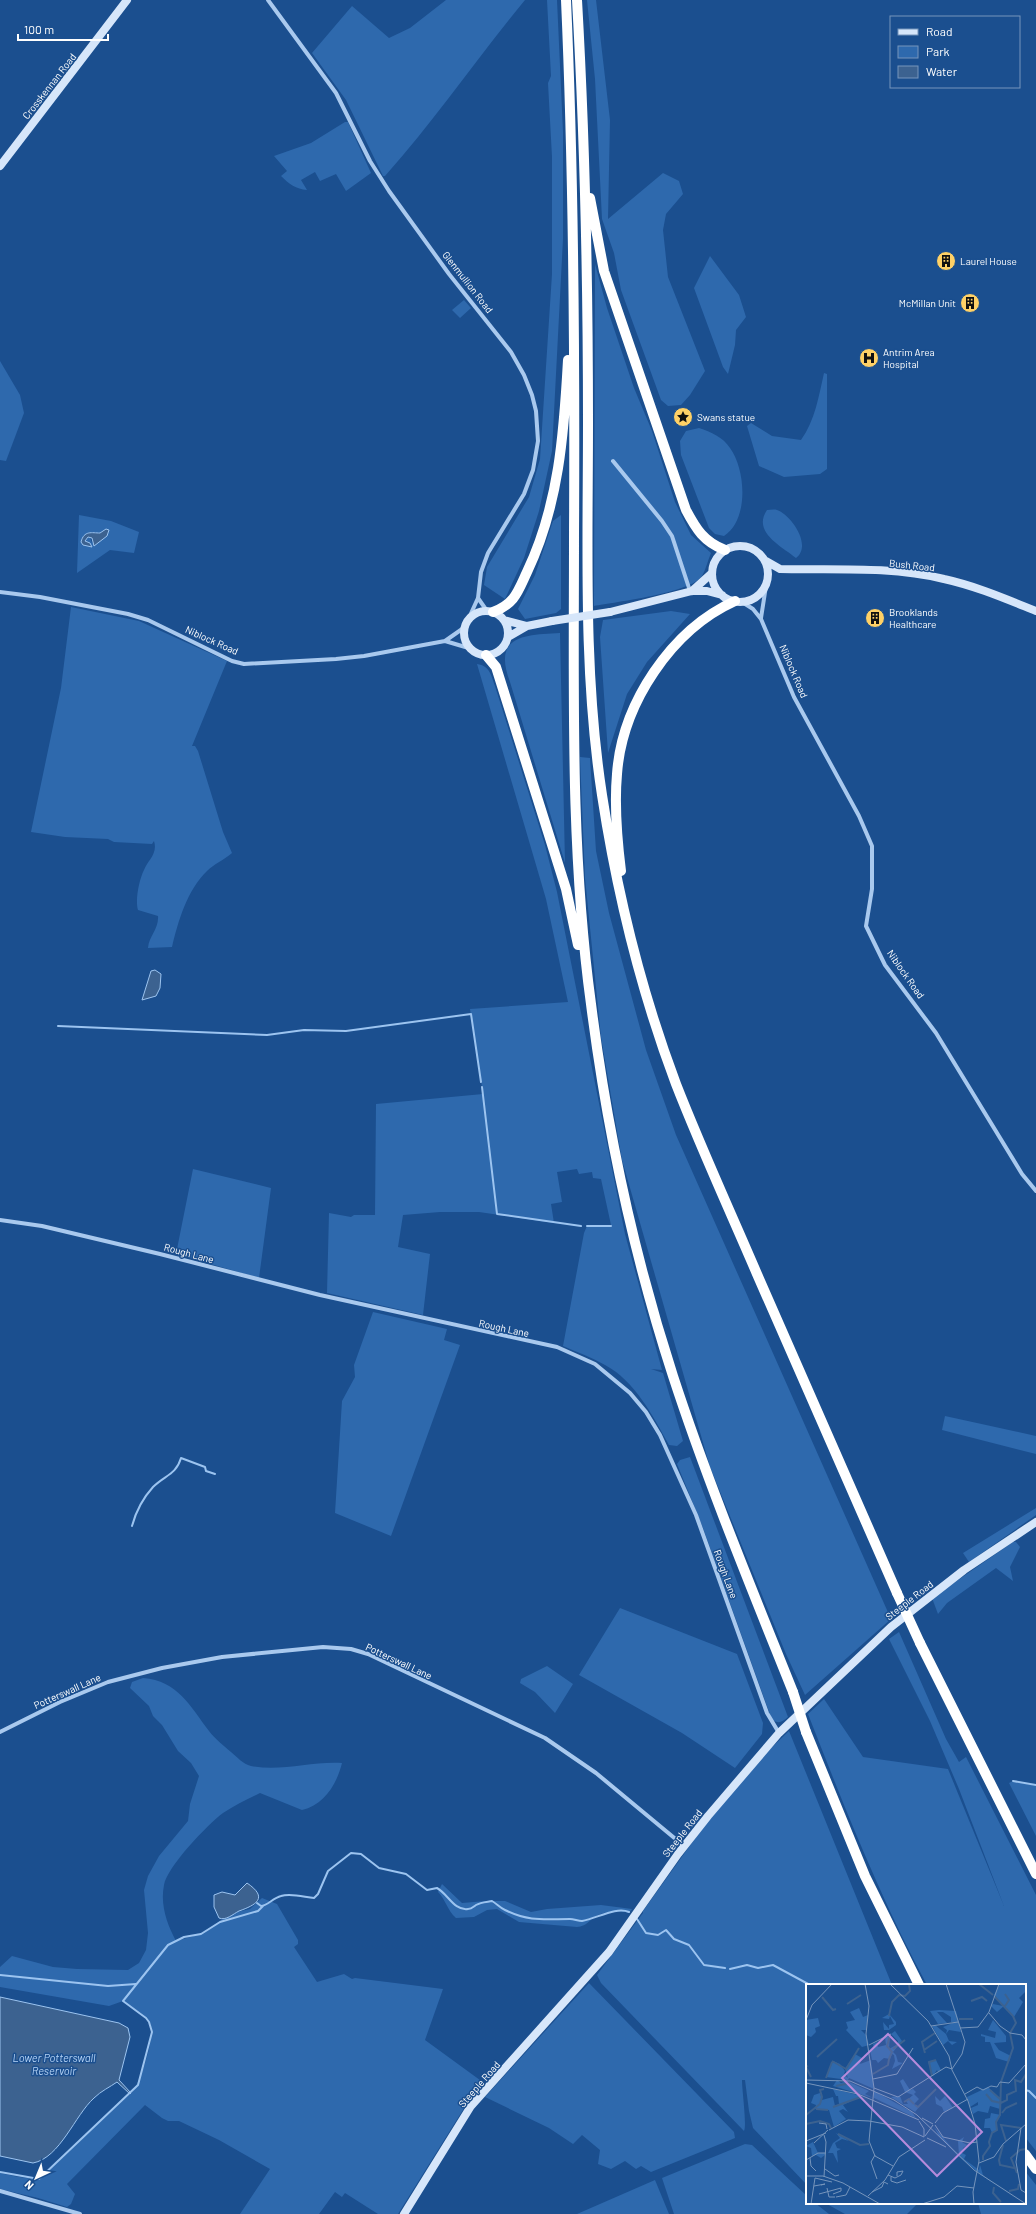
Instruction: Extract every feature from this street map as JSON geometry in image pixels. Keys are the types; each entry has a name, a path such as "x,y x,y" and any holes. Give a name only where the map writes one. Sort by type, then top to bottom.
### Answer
{"highway":[{"path":"566,0 575,284 574,785 583,939 591,1010"},
{"path":"577,0 588,318 589,644 593,714 601,791 609,838 634,951 664,1049 687,1110 829,1442 920,1643 1036,1874"},
{"path":"584,170 604,271 686,510 699,534 714,546 724,550"},
{"path":"490,612 506,607 515,596 538,545 555,493 565,423 570,334 575,284"},
{"path":"634,951 621,870 615,803 617,773 626,731 642,693 668,653 685,636 712,614 739,602"},
{"path":"486,655 496,667 566,889 591,1010 620,1180 665,1351 713,1489 793,1692 806,1732 865,1876 919,1984"},
{"path":"1026,2155 1036,2169"}],"street":[{"name":"Crosskennan Road","path":"0,166 128,0"},
{"name":"Glenmullion Road","path":"268,0 286,22 336,92 370,161 389,191 449,274 511,352 528,384 536,411 538,441 533,470 524,494 488,553 481,572 478,598 467,624"},
{"path":"613,461 662,521 672,536 691,591"},
{"path":"722,595 713,582 712,573 716,560 724,550 737,546 744,546 760,554 766,561 767,582 761,619"},
{"name":"Bush Road","path":"766,561 780,569 909,573 944,579 969,586 1036,611"},
{"path":"490,612 473,615 467,624 465,639 472,649 486,655 500,650 508,637 527,626 610,612 691,591 707,591 739,602 755,598 767,582 780,569"},
{"path":"691,591 712,573"},
{"name":"Niblock Road","path":"0,592 40,597 128,614 148,620 232,661 244,664 336,659 445,641 472,649"},
{"path":"478,598 490,612 504,620 527,626"},
{"name":"Niblock Road","path":"739,602 753,609 761,619 794,697 859,816 872,846 872,889 866,926 885,965 936,1034 1022,1174 1036,1192"},
{"path":"504,620 508,637"},
{"name":"Niblock Road","path":"445,641 467,624"},
{"name":"Rough Lane","path":"0,1220 42,1226 160,1254 320,1296 557,1347 595,1364 630,1393 646,1412 660,1436 696,1515 767,1713 778,1733"},
{"name":"Steeple Road","path":"404,2214 471,2106 609,1952 684,1846 778,1733 891,1627 964,1570 1036,1522"},
{"name":"Potterswall Lane","path":"0,1732 60,1702 108,1682 162,1668 249,1653 323,1647 351,1649 368,1654 545,1738 596,1773 684,1846"},
{"path":"0,2191 80,2214"}],"green space":[{"path":"446,0 525,0 421,133 385,176 383,176 346,100 312,53 352,6 389,38 410,28"},
{"path":"547,0 557,0 563,132 563,239 552,451 539,511 524,558 505,599 484,585 487,567 529,497 540,459 552,274 552,157 548,83 551,76"},
{"path":"587,0 596,0 610,120 608,219 663,173 679,181 683,194 666,214 663,230 668,277 705,371 690,395 681,405 668,406 661,400 621,290 614,253 602,219 595,79"},
{"path":"345,122 348,122 371,173 346,191 336,174 320,181 315,172 301,180 307,190 299,189 293,186 281,176 287,171 274,156 311,143"},
{"path":"710,256 739,295 746,317 736,330 735,345 728,374 723,367 694,288"},
{"path":"595,264 607,308 634,388 652,431 675,502 691,535 711,553 702,576 695,582 669,592 594,606"},
{"path":"464,300 471,308 460,318 452,310"},
{"path":"0,361 20,395 24,413 6,461 0,460"},
{"path":"824,373 827,374 827,469 820,474 784,477 759,466 747,426 751,423 772,436 801,440 810,425"},
{"path":"699,428 712,433 727,444 735,457 742,481 741,507 738,519 732,529 724,536 715,534 709,528 681,455 680,441 686,431"},
{"path":"767,510 776,510 788,517 798,531 802,546 801,552 796,558 770,538 766,532 763,525 763,518"},
{"path":"79,515 111,521 139,532 134,553 110,550 77,573","holes":["104,530 92,543 90,537 85,540 88,544 81,542 90,532 100,533"]},
{"path":"561,515 561,609 556,613 525,619 518,609 535,575 553,521"},
{"path":"71,607 139,621 227,661 192,746 195,746 198,751 223,832 232,853 210,869 194,887 180,917 172,947 148,948 157,925 158,916 138,910 137,906 139,884 142,874 154,853 154,841 152,844 114,842 108,839 65,837 31,832 61,688"},
{"path":"671,611 690,614 647,662 627,694 608,753 600,637 603,620"},
{"path":"560,633 565,863 506,666 505,655 509,646 515,641 524,637"},
{"path":"477,664 485,667 492,678 545,845 557,892 625,1234 662,1370 651,1369 663,1373 683,1441 677,1446 669,1445 650,1411 634,1390 616,1372 589,1357 563,1346 584,1233 587,1226 611,1225 601,1179 593,1178 592,1172 579,1174 577,1169 557,1172 562,1202 551,1204 554,1223 479,1212 440,1212 403,1215 398,1247 430,1254 423,1315 327,1293 329,1213 351,1217 354,1215 375,1215 376,1104 483,1094 470,1009 568,1002 546,899"},
{"path":"580,757 590,758 596,851 609,913 646,1050 676,1135 891,1619 805,1695 786,1654 710,1467 622,1160 601,1037 585,878"},
{"path":"193,1169 271,1188 259,1278 176,1254"},
{"path":"373,1312 447,1329 444,1340 460,1345 391,1536 335,1513 342,1401 355,1377 354,1365"},
{"path":"945,1416 1036,1436 1036,1454 942,1430"},
{"path":"690,1457 788,1717 780,1722 772,1720 703,1528 677,1464 680,1460"},
{"path":"1036,1508 1036,1515 969,1562 963,1553"},
{"path":"1013,1542 1016,1542 1020,1547 1010,1567 1013,1581 996,1568 947,1603 938,1614 932,1598"},
{"path":"620,1608 737,1654 763,1723 762,1734 735,1768 682,1733 579,1675"},
{"path":"899,1632 946,1739 959,1762 966,1757 1036,1895 1036,2151 1026,2138 1026,1984 926,1984 878,1885 808,1714 824,1699 863,1757 948,1769 1004,1906 959,1789 930,1721 889,1639"},
{"path":"547,1666 573,1684 555,1713 535,1692 520,1683 521,1679"},
{"path":"143,1678 155,1680 174,1689 189,1704 214,1737 245,1764 262,1768 274,1768 319,1763 342,1763 333,1786 317,1804 310,1807 302,1810 260,1793 223,1813 198,1836 172,1868 164,1885 163,1900 167,1921 176,1941 201,1934 223,1919 237,1912 250,1909 262,1898 277,1904 298,1940 298,1944 294,1947 317,1982 344,1974 352,1979 355,1978 443,1989 425,2040 484,2083 466,2105 398,2214 378,2214 345,2193 342,2197 335,2192 319,2214 240,2214 270,2169 219,2140 179,2121 168,2121 162,2118 145,2105 67,2184 75,2194 71,2204 67,2207 0,2189 0,2173 29,2178 39,2178 43,2176 133,2091 147,2057 151,2037 150,2023 141,2013 123,2001 109,2006 0,1987 0,1967 12,1956 53,1967 128,1970 139,1963 146,1950 148,1933 144,1890 148,1876 159,1856 188,1821 190,1804 199,1776 191,1763 178,1751 162,1725 153,1716 149,1706 130,1688 132,1682"},
{"path":"789,1731 892,1984 806,1984 806,2184 753,2128 745,2080 742,2080 745,2115 744,2131 601,1983 597,1975 704,1826 744,1774"},
{"path":"1013,1781 1036,1786 1036,1836 1009,1783"},
{"path":"442,1884 462,1903 505,1901 531,1912 547,1909 601,1905 632,1909 629,1913 612,1912 600,1914 585,1924 577,1927 519,1922 497,1909 487,1910 474,1917 456,1918 438,1892"},
{"path":"589,1983 734,2132 735,2138 651,2172 641,2166 636,2169 625,2161 611,2169 598,2164 600,2150 582,2135 573,2144 549,2128 485,2097"},
{"path":"745,2144 752,2145 806,2195 806,2204 816,2204 829,2214 674,2214 662,2178"},
{"path":"1026,2172 1036,2185 1036,2214 981,2214 978,2204 1026,2204"},
{"path":"655,2180 669,2214 577,2214"},
{"path":"827,2204 917,2204 907,2214 845,2214"}],"water":[{"path":"106,529 109,530 107,536 94,546 92,538 88,537 85,541 90,543 92,547 83,545 81,542 82,538 86,534 100,533"},
{"path":"155,970 161,974 160,988 156,996 142,1000 151,971"},
{"path":"247,1883 254,1888 259,1897 258,1900 251,1906 229,1917 224,1919 219,1918 214,1907 214,1895 222,1892 235,1895"},
{"name":"Lower Potterswall Reservoir","path":"0,1997 119,2023 128,2028 130,2037 119,2080 131,2093 130,2094 117,2082 100,2093 87,2105 59,2145 43,2159 33,2163 0,2156"}],"waterway":[{"path":"58,1026 267,1035 304,1030 346,1031 471,1014 481,1082"},
{"path":"482,1087 497,1214 581,1226"},
{"path":"587,1226 611,1226"},
{"path":"132,1526 140,1505 146,1496 157,1483 176,1468 181,1458 205,1467 206,1471 215,1474"},
{"path":"1013,1781 1036,1785"},
{"path":"257,1903 263,1906 278,1897 285,1895 314,1898 318,1894 328,1871 351,1853 361,1854 379,1868 406,1874 427,1890 437,1888 455,1905 463,1909 471,1909 480,1903 492,1901 503,1909 514,1914 530,1918 570,1919 582,1921 612,1912 629,1912"},
{"path":"0,2172 39,2179 138,2085 152,2032 146,2018 123,2001 168,1945 184,1937 201,1934 220,1922 258,1911 263,1906"},
{"path":"637,1919 646,1933 658,1935 666,1930 674,1939 689,1945 704,1965 725,1968"},
{"path":"730,1969 747,1965 758,1968 773,1965 808,1984"},
{"path":"0,1975 108,1986 136,1984"},
{"path":"1026,2090 1029,2091 1036,2098"}],"place":[{"name":"Laurel House","path":"946,261"},
{"name":"McMillan Unit","path":"970,303"},
{"name":"Antrim Area Hospital","path":"869,358"},
{"name":"Swans statue","path":"683,417"},
{"name":"Brooklands Healthcare","path":"875,618"}]}
